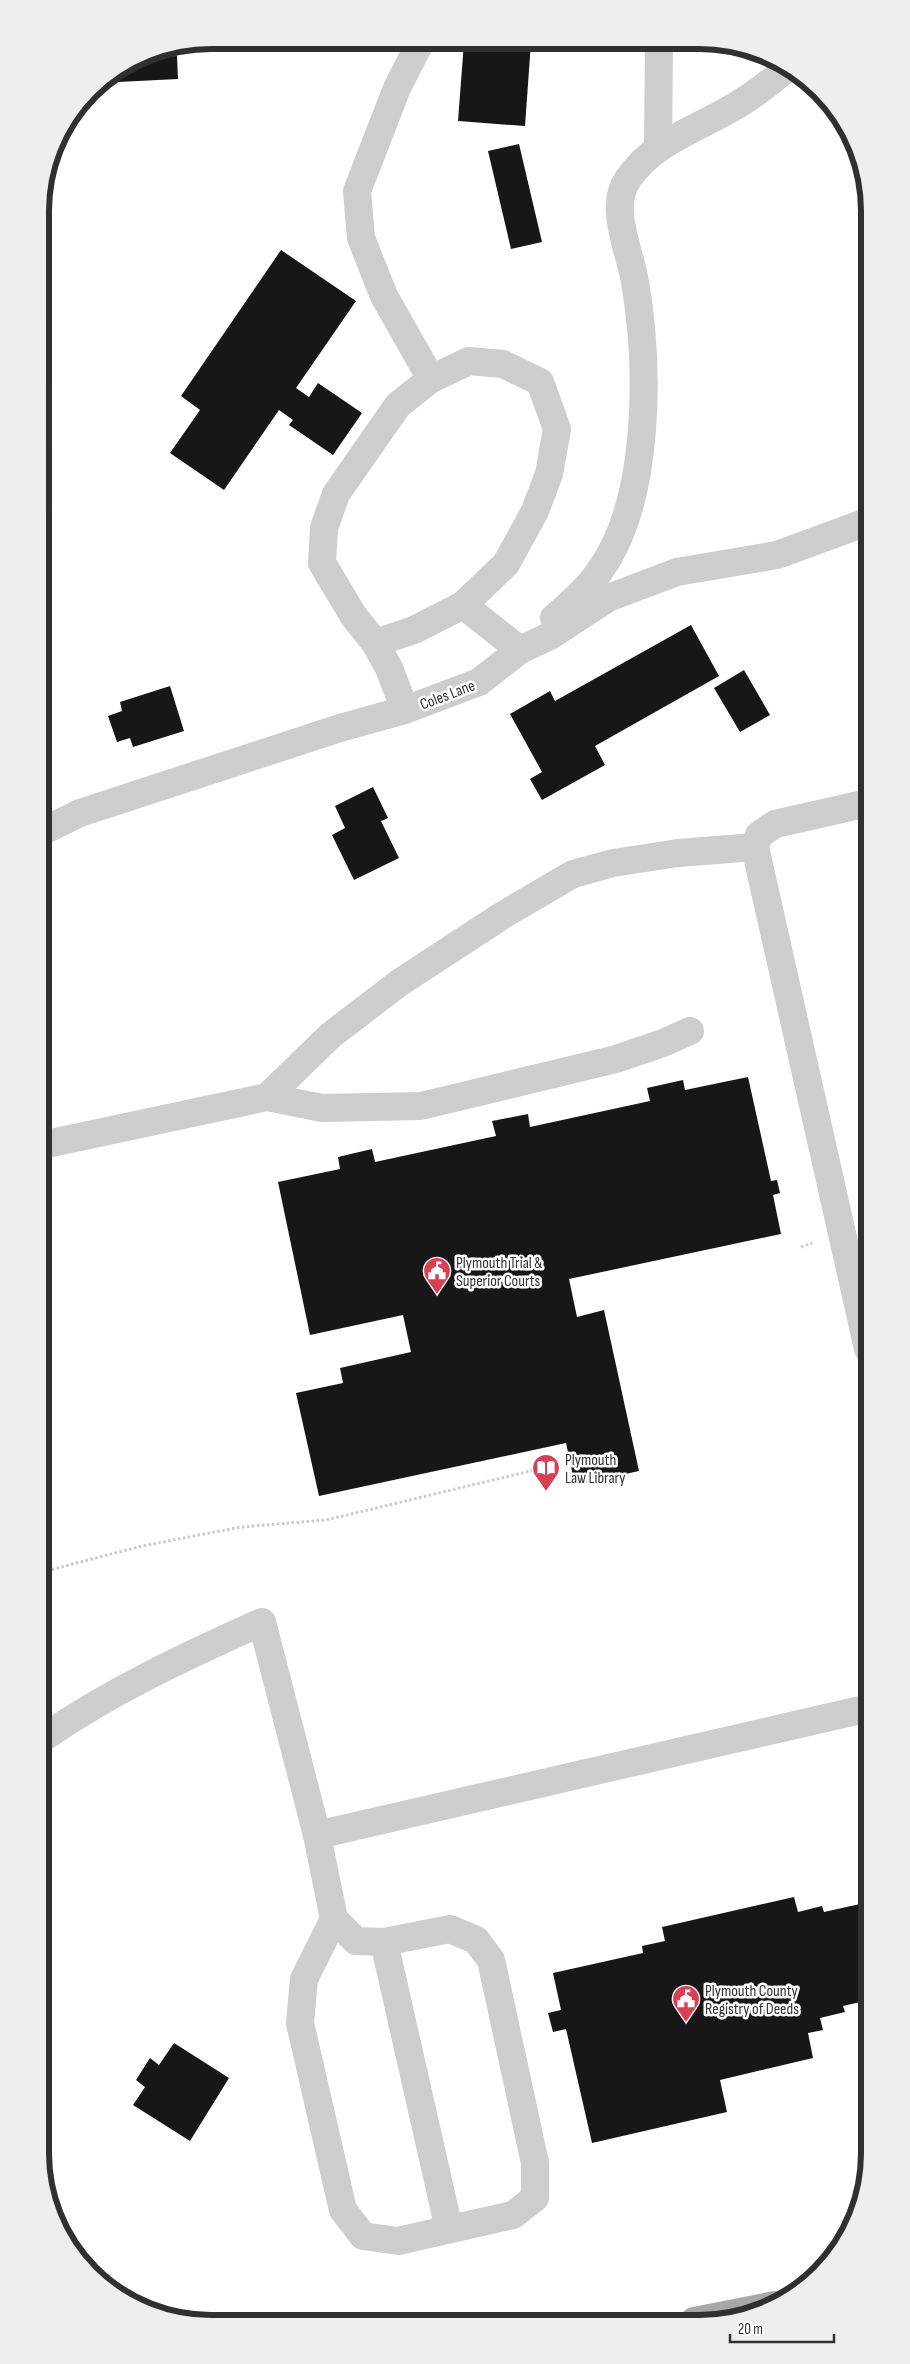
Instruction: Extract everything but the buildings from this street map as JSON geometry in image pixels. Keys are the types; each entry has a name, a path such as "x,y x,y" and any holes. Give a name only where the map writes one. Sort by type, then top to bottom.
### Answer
{"street":[{"path":"417,49 397,88 357,191 361,238 384,296 431,379"},
{"path":"658,148 660,49"},
{"path":"463,605 520,650 586,588 602,568 619,534 630,497 642,426 644,361 636,290 621,218 620,199 627,180 658,148 679,135 725,112 781,72"},
{"path":"375,644 414,630 463,605 506,564 535,511 550,474 557,429 540,382 503,364 469,361 431,379 398,405 336,494 324,528 322,563 353,615 375,644 389,668 405,710"},
{"name":"Coles Lane","path":"49,828 80,814 340,728 405,710 480,682 520,650 550,636 608,598 677,572 777,555 861,524"},
{"path":"861,805 775,824 759,835 755,847 861,1317"},
{"path":"267,1097 331,1035 399,983 503,915 573,874 613,863 678,853 755,847"},
{"path":"49,1144 267,1097 322,1108 421,1106 616,1059 663,1043 690,1030"},
{"path":"49,1734 85,1709 202,1649 262,1622 317,1836 334,1919 356,1941 384,1942 450,1929 476,1940 492,1960 535,2163 535,2198 513,2215 398,2241 363,2236 343,2210 300,2023 304,1979 334,1919"},
{"path":"317,1836 861,1710"},
{"path":"384,1942 449,2229"}],"path":[{"path":"49,1570 142,1546 241,1527 326,1520 543,1468"}],"place":[{"name":"Plymouth Trial & Superior Courts","path":"437,1295"},
{"name":"Plymouth Law Library","path":"546,1492"},
{"name":"Plymouth County Registry of Deeds","path":"686,2023"}]}
